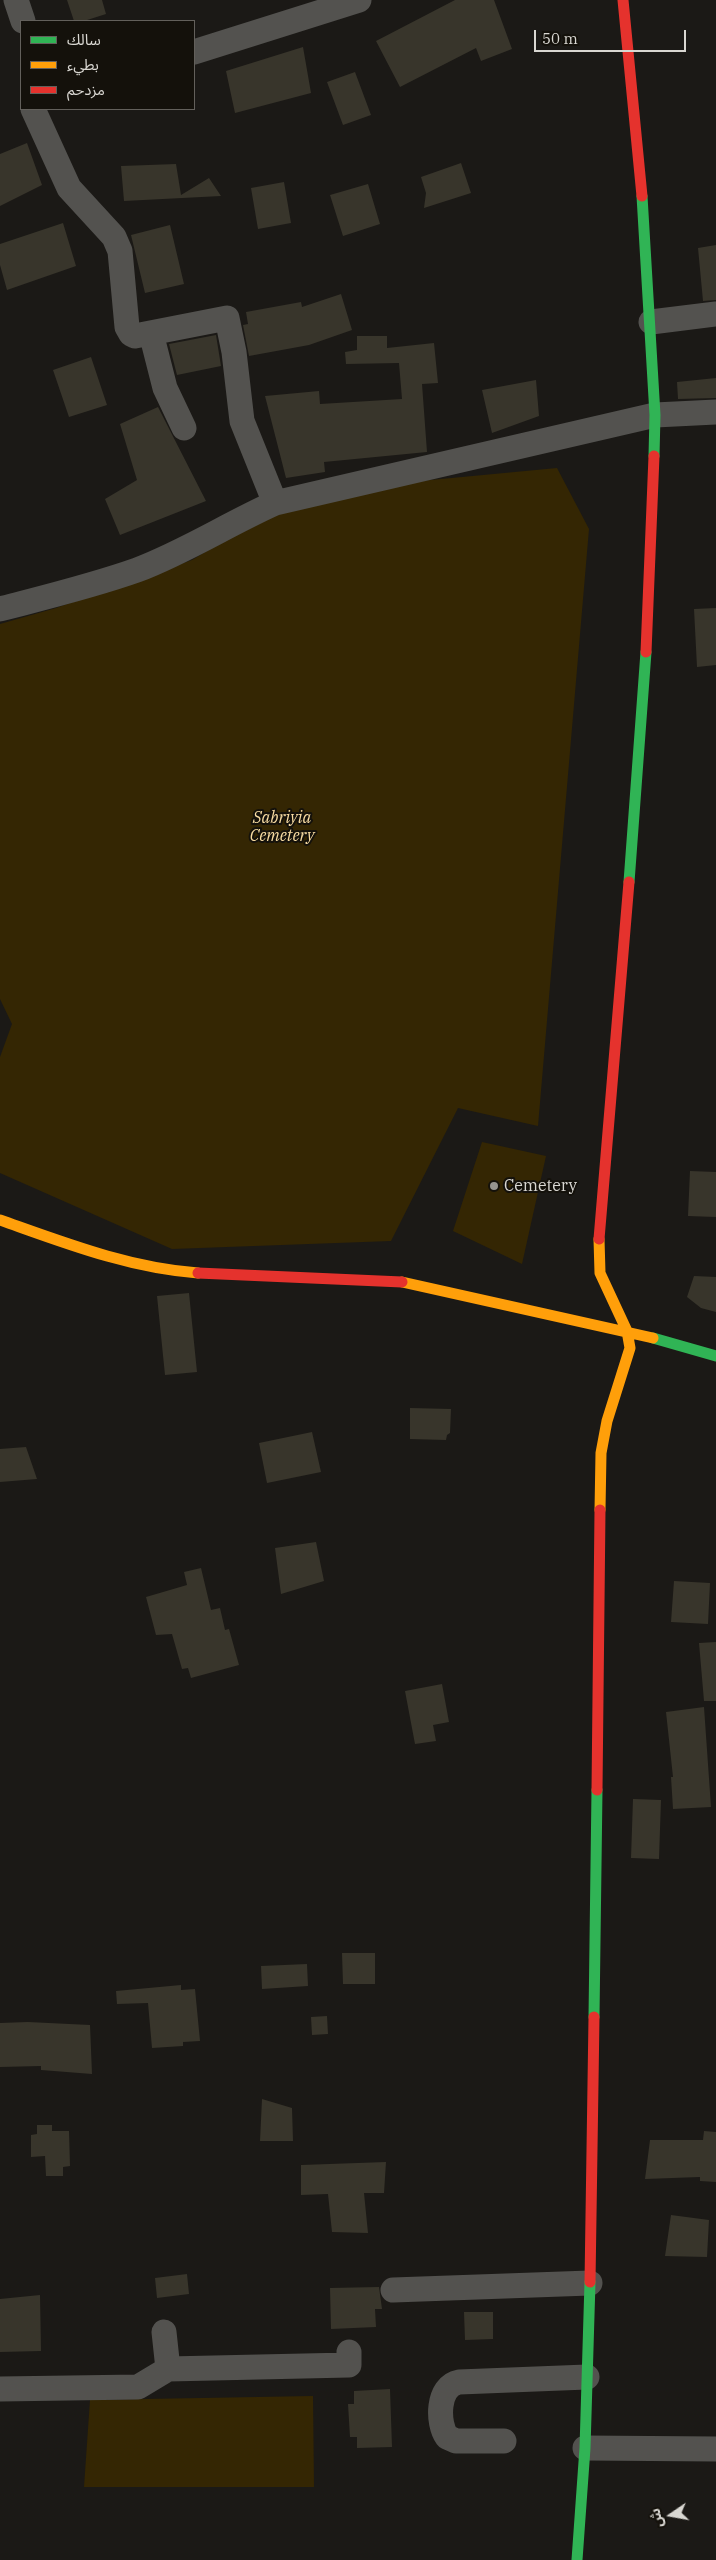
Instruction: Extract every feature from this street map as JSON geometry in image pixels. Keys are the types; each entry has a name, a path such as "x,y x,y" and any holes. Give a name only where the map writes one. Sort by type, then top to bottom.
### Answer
{"street":[{"path":"16,0 24,20"},
{"path":"195,52 359,0"},
{"path":"577,2560 585,2448 590,2283 601,1453 607,1421 630,1348 627,1331 600,1273 598,1249 639,762 650,603 655,415 651,322 637,124 622,0"},
{"path":"34,110 69,188 81,204 106,225 120,251 128,330 135,336 208,320 227,318 234,352 242,421 275,503"},
{"path":"651,322 716,314"},
{"path":"151,333 165,388 184,428"},
{"path":"0,609 81,588 138,569 183,550 230,523 275,503 655,415 716,412"},
{"path":"0,1220 102,1256 170,1271 254,1278 392,1280 627,1331 716,1356"},
{"path":"393,2290 590,2283"},
{"path":"164,2332 168,2368"},
{"path":"0,2389 138,2388 168,2368 349,2365 349,2352"},
{"path":"504,2440 456,2441 447,2437 443,2427 442,2396 448,2386 459,2382 587,2377"},
{"path":"585,2448 716,2449"}],"green space":[{"name":"Sabriyia Cemetery","path":"557,468 589,529 538,1126 458,1108 391,1241 172,1249 0,1173 0,1057 12,1024 0,999 0,624 56,608 192,560 304,492"},
{"path":"482,1142 546,1156 522,1264 453,1231"},
{"path":"313,2396 314,2487 84,2487 90,2400"}],"building":[{"path":"67,0 102,0 106,14 87,20 74,20"},
{"path":"455,0 494,0 512,49 481,61 476,48 400,87 376,41"},
{"path":"303,47 311,93 235,113 226,71"},
{"path":"355,72 371,115 343,125 327,82"},
{"path":"27,143 42,185 0,206 0,154"},
{"path":"461,163 471,193 424,208 426,193 421,177"},
{"path":"176,164 181,195 209,178 221,196 124,201 121,166"},
{"path":"284,182 291,223 258,229 251,188"},
{"path":"368,184 380,224 343,236 330,195"},
{"path":"63,223 76,266 7,290 0,265 0,244"},
{"path":"170,225 184,284 145,293 131,235"},
{"path":"716,245 716,300 703,301 698,248"},
{"path":"341,294 352,330 309,345 249,356 243,325 248,324 246,312 301,302 302,307"},
{"path":"216,335 221,366 177,375 169,344"},
{"path":"357,336 387,336 387,348 434,343 438,383 422,384 427,452 324,462 325,472 286,478 265,396 319,391 320,404 402,399 399,363 346,364 345,352 357,350"},
{"path":"91,357 107,405 69,417 53,370"},
{"path":"716,378 716,398 678,399 677,382"},
{"path":"536,380 539,416 492,433 482,390"},
{"path":"158,407 206,501 120,535 105,499 137,480 120,424"},
{"path":"716,608 716,665 697,667 694,609"},
{"path":"690,1171 716,1172 716,1217 688,1216"},
{"path":"694,1276 716,1277 716,1312 701,1308 687,1297"},
{"path":"189,1293 197,1372 165,1375 157,1296"},
{"path":"410,1408 451,1409 450,1433 447,1435 446,1440 410,1439"},
{"path":"312,1432 321,1472 267,1483 259,1443"},
{"path":"26,1447 37,1479 0,1482 0,1449"},
{"path":"316,1542 324,1581 281,1594 275,1548"},
{"path":"201,1568 211,1610 220,1608 225,1630 229,1629 239,1665 191,1678 188,1668 182,1669 172,1634 156,1635 146,1597 187,1585 184,1572"},
{"path":"674,1581 710,1583 708,1624 671,1622"},
{"path":"716,1642 716,1701 704,1701 699,1643"},
{"path":"442,1684 449,1722 433,1725 436,1741 415,1744 405,1691"},
{"path":"704,1707 711,1807 673,1809 671,1777 673,1777 666,1712"},
{"path":"633,1799 661,1800 659,1859 631,1858"},
{"path":"342,1953 375,1953 375,1984 343,1984"},
{"path":"307,1964 308,1986 262,1989 261,1966"},
{"path":"181,1985 181,1990 195,1989 200,2041 183,2042 183,2046 152,2048 148,2003 117,2004 116,1991"},
{"path":"327,2016 328,2034 312,2035 311,2017"},
{"path":"28,2022 90,2025 92,2074 41,2070 41,2066 0,2067 0,2023"},
{"path":"262,2099 292,2108 293,2141 260,2141"},
{"path":"37,2125 52,2125 52,2131 69,2131 70,2166 63,2167 63,2176 46,2176 45,2156 31,2157 31,2135 37,2134"},
{"path":"704,2131 716,2132 716,2182 700,2181 700,2177 645,2179 650,2140 703,2140"},
{"path":"386,2162 384,2193 364,2193 368,2233 332,2232 328,2194 301,2195 301,2165"},
{"path":"671,2215 709,2220 707,2257 665,2256"},
{"path":"187,2274 189,2294 157,2298 155,2278"},
{"path":"379,2287 382,2309 375,2309 376,2327 331,2329 330,2288"},
{"path":"40,2295 41,2351 0,2352 0,2299"},
{"path":"464,2312 493,2312 493,2339 465,2340"},
{"path":"390,2389 392,2447 357,2448 357,2437 350,2437 348,2404 354,2404 354,2391"}],"traffic: fast":[{"path":"642,196 655,415 654,456"},
{"path":"629,882 646,652"},
{"path":"653,1338 716,1356"},
{"path":"594,2017 597,1790"},
{"path":"577,2560 585,2448 590,2282"}],"traffic: slow":[{"path":"0,1220 73,1246 122,1260 147,1266 198,1273"},
{"path":"599,1239 600,1273 627,1331 630,1348 607,1421 601,1453 600,1510"},
{"path":"402,1282 653,1338"}],"traffic: jam":[{"path":"623,0 642,196"},
{"path":"646,652 654,456"},
{"path":"599,1239 629,882"},
{"path":"198,1273 402,1282"},
{"path":"597,1790 600,1510"},
{"path":"590,2282 594,2017"}],"place":[{"name":"Cemetery","path":"494,1186"}]}
